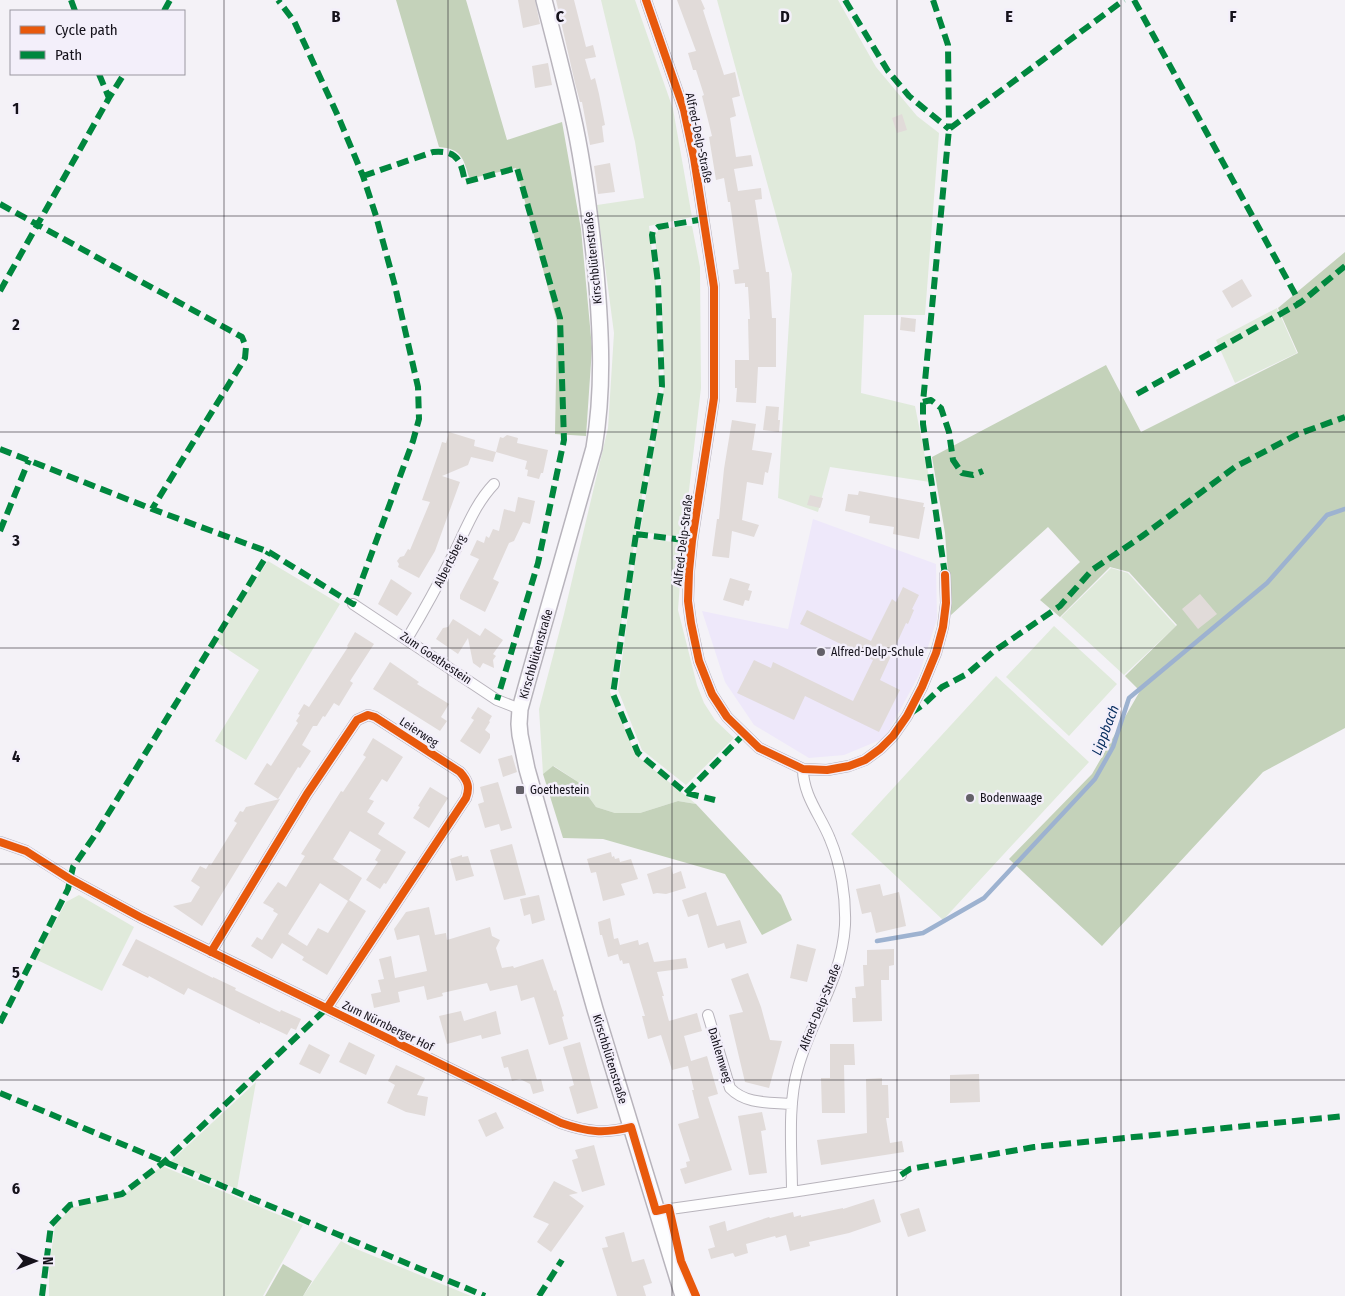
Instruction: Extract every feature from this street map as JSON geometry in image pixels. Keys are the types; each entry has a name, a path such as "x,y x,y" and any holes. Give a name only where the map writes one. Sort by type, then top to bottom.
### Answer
{"main road":[{"name":"Kirschblütenstraße","path":"544,0 575,127 591,227 598,299 602,382 594,448 520,709 520,735 527,769 573,934 683,1296"}],"street":[{"name":"Alfred-Delp-Straße","path":"646,0 684,110 694,158 714,287 714,398 689,571 688,600 699,661 712,694 727,717 759,748 803,770 827,770 849,766 865,760 893,736 911,708 936,653 943,627 946,603 945,574"},
{"name":"Albertsberg","path":"407,639 435,592 471,517 484,495 494,484"},
{"name":"Zum Goethestein","path":"353,604 497,700 520,709"},
{"name":"Leierweg","path":"211,952 307,794 357,720 368,715 375,717 460,772 469,784 469,790 466,798 326,1008"},
{"name":"Alfred-Delp-Straße","path":"792,1192 792,1104 795,1079 803,1049 838,968 845,924 844,903 836,857 830,839 805,788 803,770"},
{"name":"Zum Nürnberger Hof","path":"0,842 26,851 70,879 140,918 561,1123 578,1129 596,1132 615,1131 631,1127"},
{"name":"Dahlemweg","path":"708,1015 730,1088 736,1095 743,1099 754,1101 792,1104"},
{"path":"656,1211 901,1176"}],"shaded area":[{"name":"Alfred-Delp-Schule","path":"813,519 936,564 937,619 919,675 885,738 844,755 809,758 754,725 725,682 702,611 788,629"}],"green space":[{"path":"396,0 466,0 507,140 562,122 581,229 592,348 586,436 555,434 557,322 516,168 473,178 469,177 463,159 457,152 439,147"},
{"path":"601,0 635,0 673,109 692,217 649,226 656,284 660,386 610,692 636,755 696,804 678,801 640,813 615,813 596,807 578,782 554,766 543,774 539,709 564,614 608,428 614,333 597,205 644,198 635,142"},
{"path":"717,0 838,0 876,67 917,116 939,133 925,315 864,315 861,393 915,406 930,482 830,467 818,512 778,498 792,274"},
{"path":"692,226 700,267 701,388 684,533 679,537 640,532 664,387 661,281 655,234 660,229"},
{"path":"1345,252 1345,728 1263,772 1102,946 1009,859 1092,774 1140,691 1125,676 1177,625 1129,572 1110,567 1060,617 1040,600 1080,562 1048,527 951,615 945,533 932,457 1106,365 1141,432 1298,353 1278,308"},
{"path":"1277,308 1297,353 1235,383 1216,340"},
{"path":"638,538 683,543 678,610 697,685 704,703 715,720 734,738 686,785 642,750 618,690"},
{"path":"268,561 340,604 246,760 215,741 259,670 215,641"},
{"path":"1111,568 1128,573 1176,626 1124,675 1061,617"},
{"path":"1054,626 1117,684 1069,736 1006,677"},
{"name":"Bodenwaage","path":"996,676 1089,762 943,920 851,834"},
{"path":"553,766 578,782 596,807 615,813 640,813 678,801 696,804 781,895 792,920 762,935 725,874 603,839 563,838 543,774"},
{"path":"79,895 134,927 102,991 35,959 66,902"},
{"path":"256,1082 237,1189 170,1162"},
{"path":"162,1166 303,1225 263,1296 49,1296 49,1268 55,1226 71,1208 122,1196"},
{"path":"341,1241 354,1248 471,1296 303,1296"},
{"path":"283,1264 312,1281 303,1296 265,1296"}],"building":[{"path":"518,0 535,0 540,24 523,28"},
{"path":"556,0 574,0 586,47 593,45 596,57 585,59 591,80 595,78 599,94 605,125 602,126 604,142 590,145 582,102 580,102 575,83"},
{"path":"677,0 701,0 724,75 735,72 740,96 732,98 736,116 730,118 736,157 751,155 753,166 734,169 738,191 761,188 762,199 755,200 766,272 769,272 772,318 776,318 776,367 758,367 756,403 736,402 735,360 749,360 748,319 750,319 748,287 745,287 745,283 735,284 733,270 739,269 730,202 728,202 724,178 716,180 709,137 712,136 702,96 704,95 688,53 696,51"},
{"path":"548,63 552,85 535,88 532,66"},
{"path":"902,114 907,130 897,133 892,118"},
{"path":"610,163 615,192 598,194 594,166"},
{"path":"1242,279 1252,296 1232,308 1222,291"},
{"path":"901,317 916,319 915,332 900,330"},
{"path":"766,406 779,407 779,432 763,430"},
{"path":"732,420 756,424 752,450 772,453 768,473 765,472 763,485 747,482 742,520 759,525 754,537 732,531 729,558 712,556 717,519 719,519 724,469"},
{"path":"449,432 475,440 474,446 496,452 493,462 471,457 468,465 442,476 460,482 435,551 419,578 398,567 397,561 400,557 404,556 408,549 410,550 430,502 422,500 442,442 446,443"},
{"path":"507,435 518,438 517,443 548,450 543,473 541,473 539,479 527,476 528,470 525,469 527,461 496,452 500,437 503,438"},
{"path":"859,491 924,503 923,507 925,507 919,539 893,534 894,527 869,523 870,516 845,511 848,494 858,495"},
{"path":"810,495 823,498 820,508 807,505"},
{"path":"518,497 535,501 530,524 523,522 514,541 509,543 493,579 499,582 485,612 460,599 460,595 479,559 470,555 477,540 484,543 486,536 489,538 493,529 499,531 504,509 515,512"},
{"path":"730,578 750,584 748,590 752,591 749,601 745,600 743,606 723,600"},
{"path":"391,579 412,593 397,616 378,604"},
{"path":"903,587 919,595 912,609 914,610 908,624 906,623 880,680 900,690 879,732 805,696 794,720 737,693 754,660 771,668 773,662 853,701 873,660 800,624 807,610 871,641 892,599 896,602"},
{"path":"1200,594 1217,614 1198,629 1182,609"},
{"path":"453,619 480,636 485,628 503,640 493,654 496,656 493,660 494,668 483,663 480,668 473,663 468,638 458,654 436,639 443,628 448,627"},
{"path":"355,632 374,644 350,681 353,683 339,706 334,703 317,726 313,726 302,745 311,751 300,768 298,767 278,799 254,784 267,763 271,766 298,723 296,721 300,715 298,714 304,704 309,707 348,647"},
{"path":"390,662 419,682 417,684 449,704 441,717 447,721 440,731 373,689"},
{"path":"478,707 492,716 485,730 490,734 490,738 480,754 460,741 474,720 471,718"},
{"path":"373,738 403,757 387,782 382,779 369,799 374,801 367,812 385,823 378,834 406,852 386,884 384,883 380,889 366,880 378,862 375,860 381,850 350,831 333,859 362,878 349,900 366,911 327,975 302,960 304,957 282,943 272,959 251,946 257,937 262,940 278,914 273,911 274,909 263,903 278,882 286,887 305,856 301,854 341,791 343,792 366,757 363,755","holes":["320,883 348,901 328,933 318,928 307,946 288,934"]},
{"path":"512,755 517,772 503,777 498,759"},
{"path":"498,782 512,828 501,831 499,824 485,828 478,804 484,802 480,787"},
{"path":"430,787 448,798 429,828 413,818"},
{"path":"280,799 202,926 173,906 191,902 200,887 191,881 200,866 206,869 209,864 211,865 237,823 234,821 240,811 243,812 246,807"},
{"path":"512,844 526,895 504,900 490,850"},
{"path":"611,852 612,857 614,856 615,859 619,858 620,862 631,859 638,879 621,884 625,895 603,901 596,872 591,873 587,859"},
{"path":"462,855 462,857 468,856 474,876 456,881 450,859"},
{"path":"671,866 673,874 681,871 686,888 666,894 653,894 647,874"},
{"path":"880,884 883,896 899,892 906,926 876,933 871,912 862,914 856,889"},
{"path":"706,892 717,926 740,920 747,943 726,949 724,943 708,948 698,914 688,917 682,900"},
{"path":"539,895 545,920 532,924 530,914 524,916 520,899"},
{"path":"429,907 435,935 446,933 447,940 490,927 492,936 500,940 496,948 502,968 513,966 514,968 543,959 554,991 556,990 564,1016 562,1017 568,1039 549,1045 534,997 521,1001 517,985 490,991 487,983 442,993 443,996 427,1000 424,986 398,992 400,1002 374,1008 371,994 381,992 378,980 384,979 379,959 391,956 395,978 427,971 419,935 397,940 394,929 406,912"},
{"path":"610,918 614,939 618,938 620,945 638,940 639,945 648,942 654,962 686,958 688,968 657,972 664,996 662,996 669,1021 697,1013 702,1031 684,1036 691,1061 707,1056 718,1094 708,1097 732,1170 685,1184 680,1169 687,1167 686,1162 690,1161 678,1124 699,1118 688,1066 672,1070 661,1035 648,1039 642,1016 645,1016 629,963 623,964 618,954 608,957 602,935 600,935 598,922"},
{"path":"136,939 236,988 235,990 280,1012 281,1010 301,1019 296,1030 291,1028 287,1035 260,1022 260,1024 188,988 184,995 149,976 148,978 122,965"},
{"path":"797,944 816,949 807,982 790,978"},
{"path":"894,949 894,965 889,966 889,980 881,980 882,1021 853,1022 852,998 856,998 855,987 864,986 863,965 867,965 867,950"},
{"path":"748,973 761,1007 770,1040 782,1041 769,1088 745,1082 729,1015 743,1012 731,979"},
{"path":"461,1011 464,1021 496,1011 501,1034 482,1039 481,1035 447,1044 439,1016"},
{"path":"349,1042 375,1055 366,1075 339,1062"},
{"path":"580,1042 598,1108 577,1114 569,1087 574,1085 563,1047"},
{"path":"309,1044 330,1055 320,1074 299,1064"},
{"path":"830,1044 854,1044 855,1065 844,1065 845,1113 822,1113 821,1078 830,1078"},
{"path":"528,1049 537,1080 541,1079 544,1091 533,1094 530,1084 520,1079 512,1081 508,1067 504,1068 501,1057"},
{"path":"396,1065 425,1078 417,1095 428,1097 425,1116 406,1112 387,1103 395,1085 388,1081"},
{"path":"979,1074 980,1102 950,1103 950,1075"},
{"path":"882,1078 882,1085 888,1085 889,1118 886,1118 890,1143 902,1141 904,1152 821,1165 817,1140 867,1133 866,1079"},
{"path":"496,1112 504,1128 486,1137 478,1120"},
{"path":"762,1112 766,1130 761,1131 767,1173 749,1175 738,1116"},
{"path":"594,1145 605,1185 582,1192 572,1160 578,1158 575,1150"},
{"path":"554,1181 578,1193 569,1195 584,1206 551,1252 537,1242 549,1224 533,1217"},
{"path":"874,1199 881,1222 849,1233 809,1242 810,1246 790,1251 786,1235 776,1238 775,1236 746,1244 748,1253 735,1257 733,1253 711,1259 708,1249 715,1247 709,1226 725,1221 727,1231 769,1217 793,1212 794,1217 801,1215 801,1217 843,1209"},
{"path":"919,1208 926,1231 908,1237 900,1214"},
{"path":"624,1232 632,1262 644,1259 652,1283 643,1286 646,1296 617,1296 602,1248 608,1247 605,1237"}],"waterway":[{"name":"Lippbach","path":"877,941 923,933 984,898 1095,779 1113,747 1129,698 1267,583 1327,515 1345,509"}],"marked path":[{"path":"71,0 75,10"},
{"path":"165,10 170,0"},
{"path":"0,449 152,509 269,552 353,604 413,441 419,419 418,387 395,286 363,176 338,116 294,21 278,0"},
{"path":"845,0 888,71 909,96 949,129"},
{"path":"933,0 948,45 949,129"},
{"path":"945,575 923,424 923,402 949,129 1124,0"},
{"path":"1134,0 1300,303"},
{"path":"99,75 109,98"},
{"path":"0,291 123,75"},
{"path":"363,176 433,152 448,153 457,158 462,168 465,182 517,168 560,318 564,440 538,563 497,700"},
{"path":"0,204 242,337 246,347 245,358 152,509"},
{"path":"704,219 658,227 653,231 652,235 658,283 662,386 636,534 613,694 638,753 686,793 715,800"},
{"path":"1137,394 1300,303 1345,266"},
{"path":"923,402 931,400 941,408 949,432 953,460 962,473 973,475 983,471"},
{"path":"911,713 942,687 967,674 993,652 1060,606 1092,570 1141,537 1235,467 1298,434 1345,417"},
{"path":"0,531 29,460"},
{"path":"636,534 692,541"},
{"path":"0,1023 68,889 73,867 97,832 269,552"},
{"path":"686,793 744,734"},
{"path":"42,1296 51,1225 70,1205 122,1194 164,1162 327,1008"},
{"path":"0,1093 485,1296"},
{"path":"901,1175 910,1169 1034,1147 1345,1116"},
{"path":"539,1296 562,1260"}],"cycle path":[{"path":"646,0 684,110 694,158 714,287 714,398 692,541 688,601 699,661 712,694 727,717 759,748 803,769 827,770 849,766 865,760 893,736 907,716 922,687 936,653 943,627 946,603 945,575"},
{"path":"211,952 307,794 357,720 368,715 375,717 460,772 465,778 468,791 466,798 327,1008"},
{"path":"0,842 26,851 70,879 140,917 561,1123 596,1131 612,1131 631,1127 656,1211 669,1208 681,1261 696,1296"}],"place":[{"name":"Alfred-Delp-Schule","path":"821,652"},
{"name":"Goethestein","path":"520,790"},
{"name":"Bodenwaage","path":"970,798"}]}
